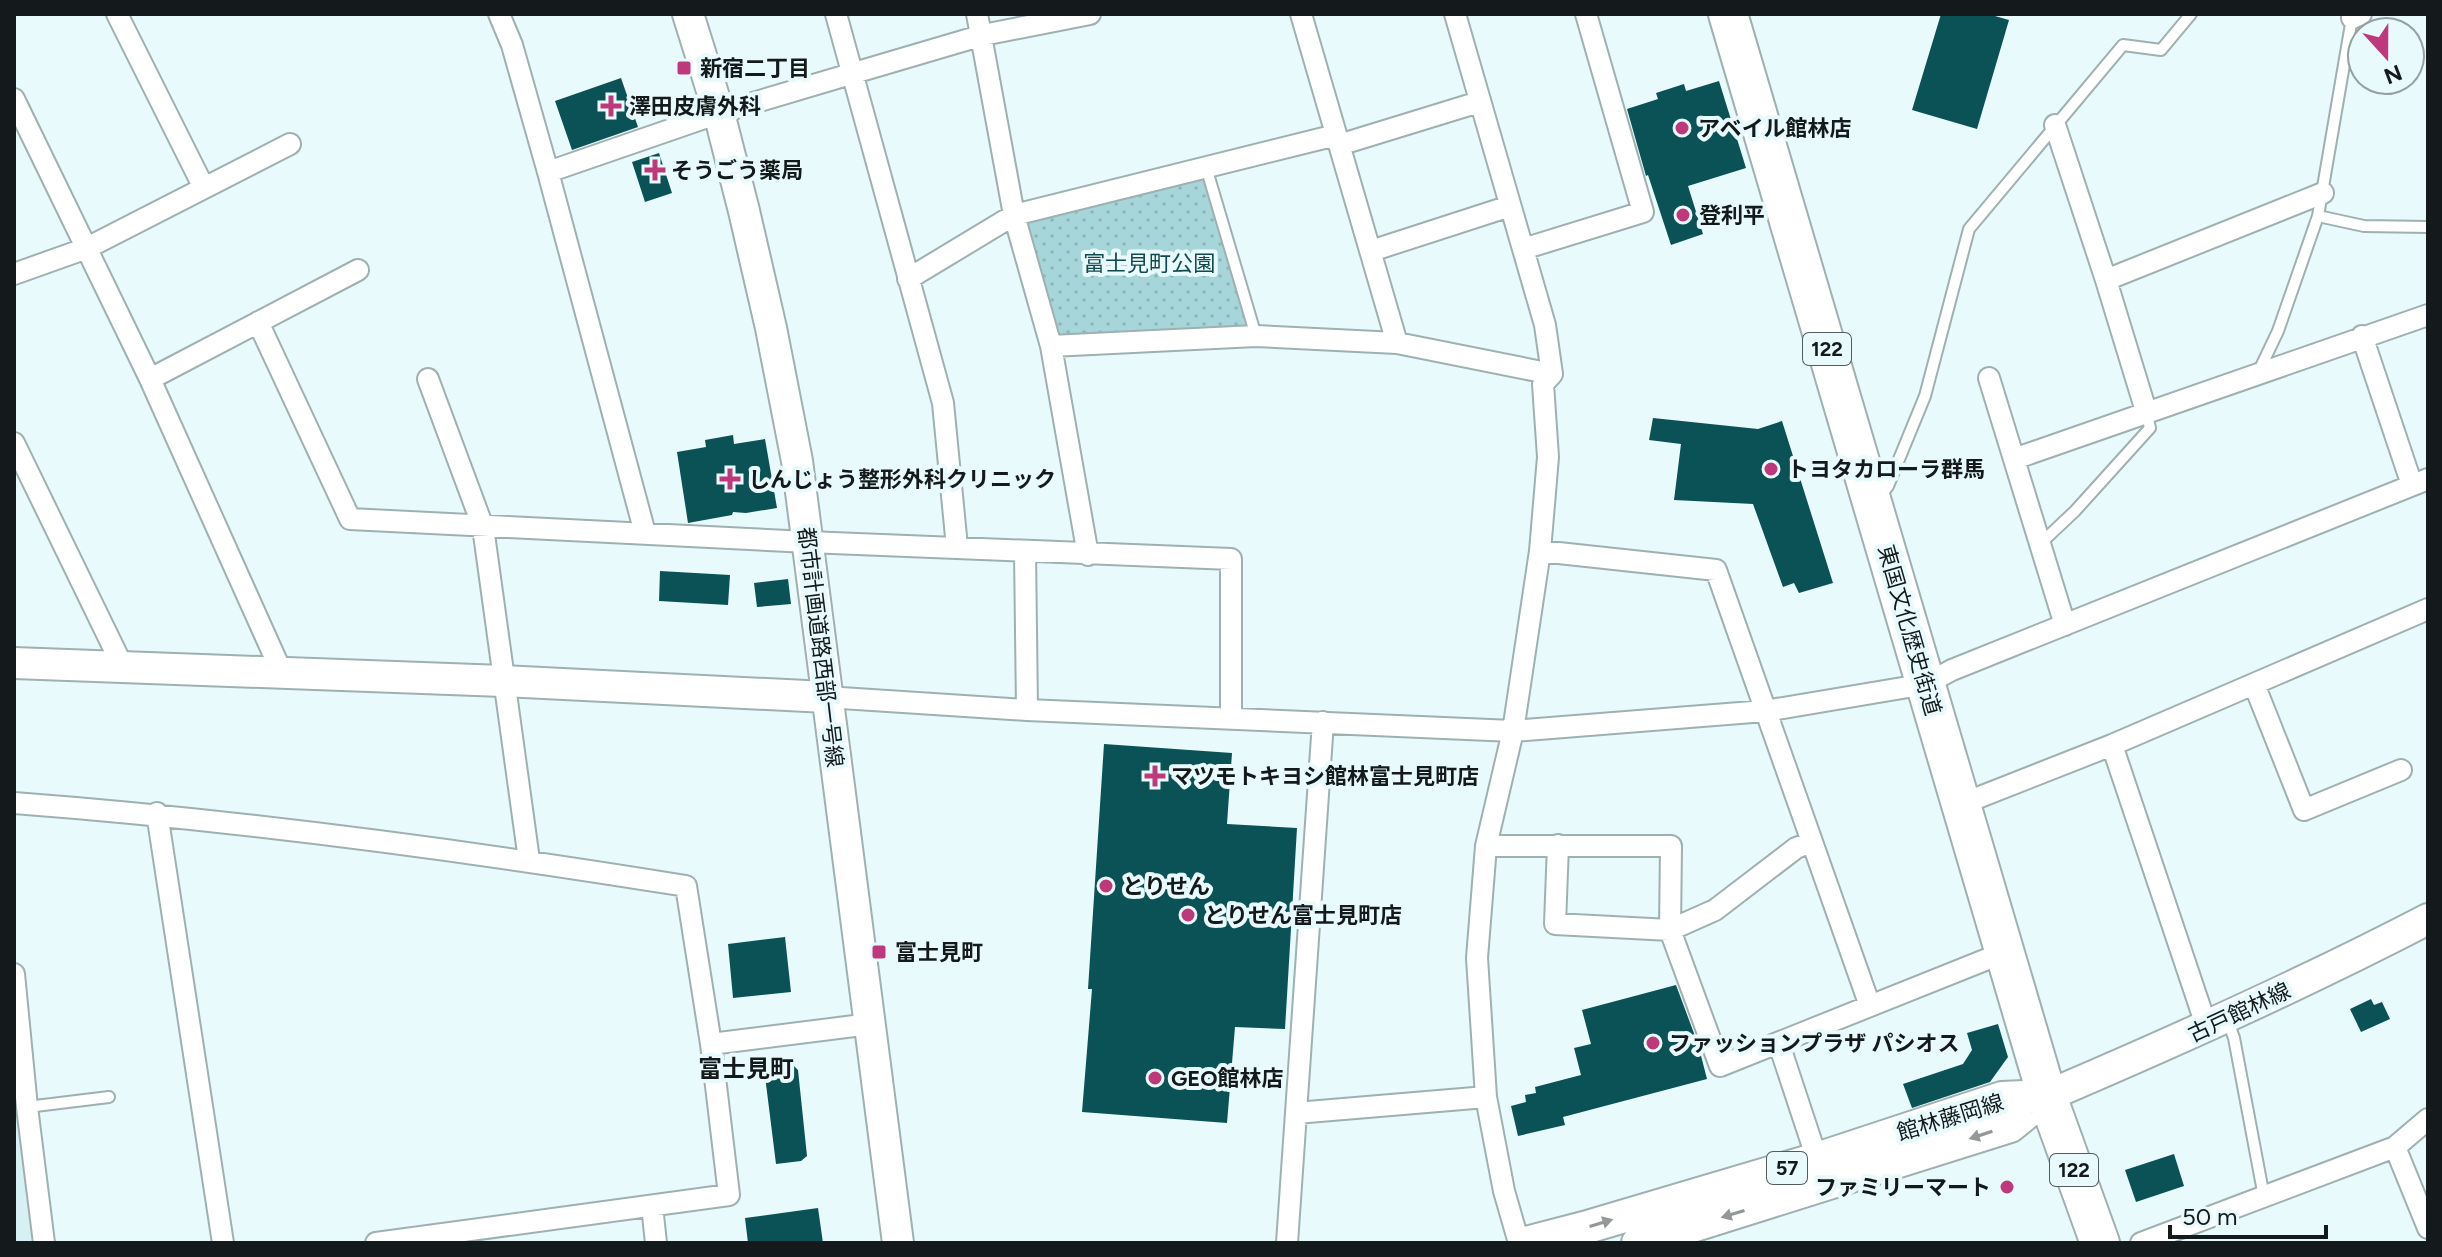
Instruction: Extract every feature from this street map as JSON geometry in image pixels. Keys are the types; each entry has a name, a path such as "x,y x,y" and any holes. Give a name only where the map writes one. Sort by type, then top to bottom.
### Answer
{"highway":[{"name":"東国文化歴史街道","path":"1728,14 2047,1096 2100,1243"}],"main road":[{"name":"館林藤岡線","path":"1526,1243 1817,1159 2002,1098 2047,1096"},
{"name":"館林藤岡線","path":"1638,1243 2010,1126 2047,1096"}],"street":[{"path":"117,14 204,188"},
{"path":"499,14 512,45 548,172 645,533"},
{"name":"都市計画道路西部一号線","path":"688,14 719,113 787,402 808,542 898,1243"},
{"path":"836,14 943,403 957,547"},
{"path":"977,14 1014,215 1051,346 1088,555"},
{"path":"548,172 719,113 983,35 1090,14"},
{"path":"1301,14 1397,343"},
{"path":"1455,14 1545,325 1552,374"},
{"path":"1523,249 1643,212 1586,14"},
{"path":"14,99 22,136 87,248 150,379 282,673"},
{"path":"908,279 1014,215 1206,167 1338,140 1479,102"},
{"path":"2055,125 2146,411"},
{"path":"14,274 87,248 290,144"},
{"path":"2106,280 2323,193"},
{"path":"1371,251 1510,206"},
{"path":"150,379 358,270"},
{"path":"2014,459 2428,315"},
{"path":"258,322 350,519 1088,555 1231,559 1231,718"},
{"path":"1051,346 1256,336 1397,343 1552,374"},
{"path":"14,663 503,681 1027,710 1513,731 1765,711 1926,684 1952,670 2420,482 2362,336"},
{"path":"1519,1243 1504,1191 1486,1097 1477,958 1486,846 1513,731 1540,551 1548,457 1543,384 1552,374"},
{"path":"1989,378 2065,625"},
{"path":"428,379 483,527 529,860"},
{"path":"14,443 123,667"},
{"path":"1025,551 1027,710"},
{"path":"1540,551 1716,570 1870,1006"},
{"path":"1962,804 2112,745 2428,609"},
{"path":"2254,684 2304,810 2401,770"},
{"path":"1287,1243 1323,722"},
{"path":"2112,745 2217,1023"},
{"path":"14,803 157,813 529,860 686,886 711,1044 729,1195 376,1243"},
{"path":"157,813 223,1243"},
{"path":"1558,845 1555,924 1670,930 1715,910 1796,848 1812,842"},
{"path":"1486,846 1671,846 1670,930 1720,1066 2005,952"},
{"name":"古戸館林線","path":"2047,1096 2217,1023 2428,919"},
{"path":"14,974 20,1107 44,1243"},
{"path":"711,1044 870,1024"},
{"path":"1779,1044 1817,1159"},
{"path":"1296,1113 1486,1097"},
{"path":"2141,1243 2395,1147 2428,1119"},
{"path":"2395,1147 2428,1228"},
{"path":"652,1206 656,1243"}],"lane":[{"path":"1874,506 1888,486 1925,396 1969,229 2123,45 2161,50 2191,14"},
{"path":"2257,376 2278,331 2318,216 2346,73"},
{"path":"1206,167 1256,336"},
{"path":"2318,216 2364,226 2428,227"},
{"path":"2040,544 2075,511 2150,428 2146,411"},
{"path":"2217,1023 2234,1038 2264,1197"},
{"path":"20,1107 109,1097"}],"shaded area":[{"path":"14,1117 23,1123 37,1243 14,1243"}],"green space":[{"name":"富士見町公園","path":"1206,167 1256,336 1051,346 1014,215"}],"building":[{"path":"1941,14 1988,14 2009,20 1977,129 1912,110"},
{"path":"621,78 638,127 572,150 555,101"},
{"path":"1719,81 1746,168 1688,186 1703,234 1671,245 1646,176 1627,109 1658,99 1656,93 1684,84 1686,91"},
{"path":"659,153 672,193 645,202 632,162"},
{"path":"1653,418 1758,429 1782,421 1833,583 1799,593 1794,583 1783,587 1753,504 1674,500 1681,444 1649,440"},
{"path":"733,435 734,444 765,439 777,508 733,512 732,515 688,523 677,452 706,447 705,440"},
{"path":"660,571 730,575 728,605 659,601"},
{"path":"788,579 791,604 757,607 754,583"},
{"path":"1104,744 1232,753 1227,824 1297,828 1285,1029 1235,1027 1227,1123 1082,1112 1092,989 1088,989"},
{"path":"785,937 791,992 733,998 728,944"},
{"path":"1676,985 1698,1044 1707,1079 1563,1117 1565,1125 1518,1136 1511,1106 1526,1102 1525,1095 1536,1093 1535,1087 1581,1075 1574,1048 1591,1044 1582,1010"},
{"path":"2371,999 2374,1005 2382,1002 2390,1019 2361,1032 2350,1009"},
{"path":"1998,1024 2008,1057 1990,1082 1912,1108 1903,1084 1963,1064 1972,1050 1967,1033"},
{"path":"792,1064 798,1070 807,1156 801,1161 776,1164 764,1068"},
{"path":"2174,1154 2184,1186 2136,1202 2125,1170"},
{"path":"818,1208 823,1243 748,1243 745,1218"}],"place":[{"name":"新宿二丁目","path":"684,68"},
{"name":"澤田皮膚外科","path":"611,106"},
{"name":"アベイル館林店","path":"1682,128"},
{"name":"そうごう薬局","path":"655,170"},
{"name":"登利平","path":"1683,215"},
{"name":"トヨタカローラ群馬","path":"1771,469"},
{"name":"しんじょう整形外科クリニック","path":"730,479"},
{"name":"マツモトキヨシ館林富士見町店","path":"1155,776"},
{"name":"とりせん","path":"1106,886"},
{"name":"とりせん富士見町店","path":"1188,915"},
{"name":"富士見町","path":"879,952"},
{"name":"ファッションプラザ パシオス","path":"1653,1043"},
{"name":"GEO館林店","path":"1155,1078"},
{"name":"ファミリーマート","path":"2007,1187"}],"district":[{"name":"富士見町","path":"746,1069"}]}
